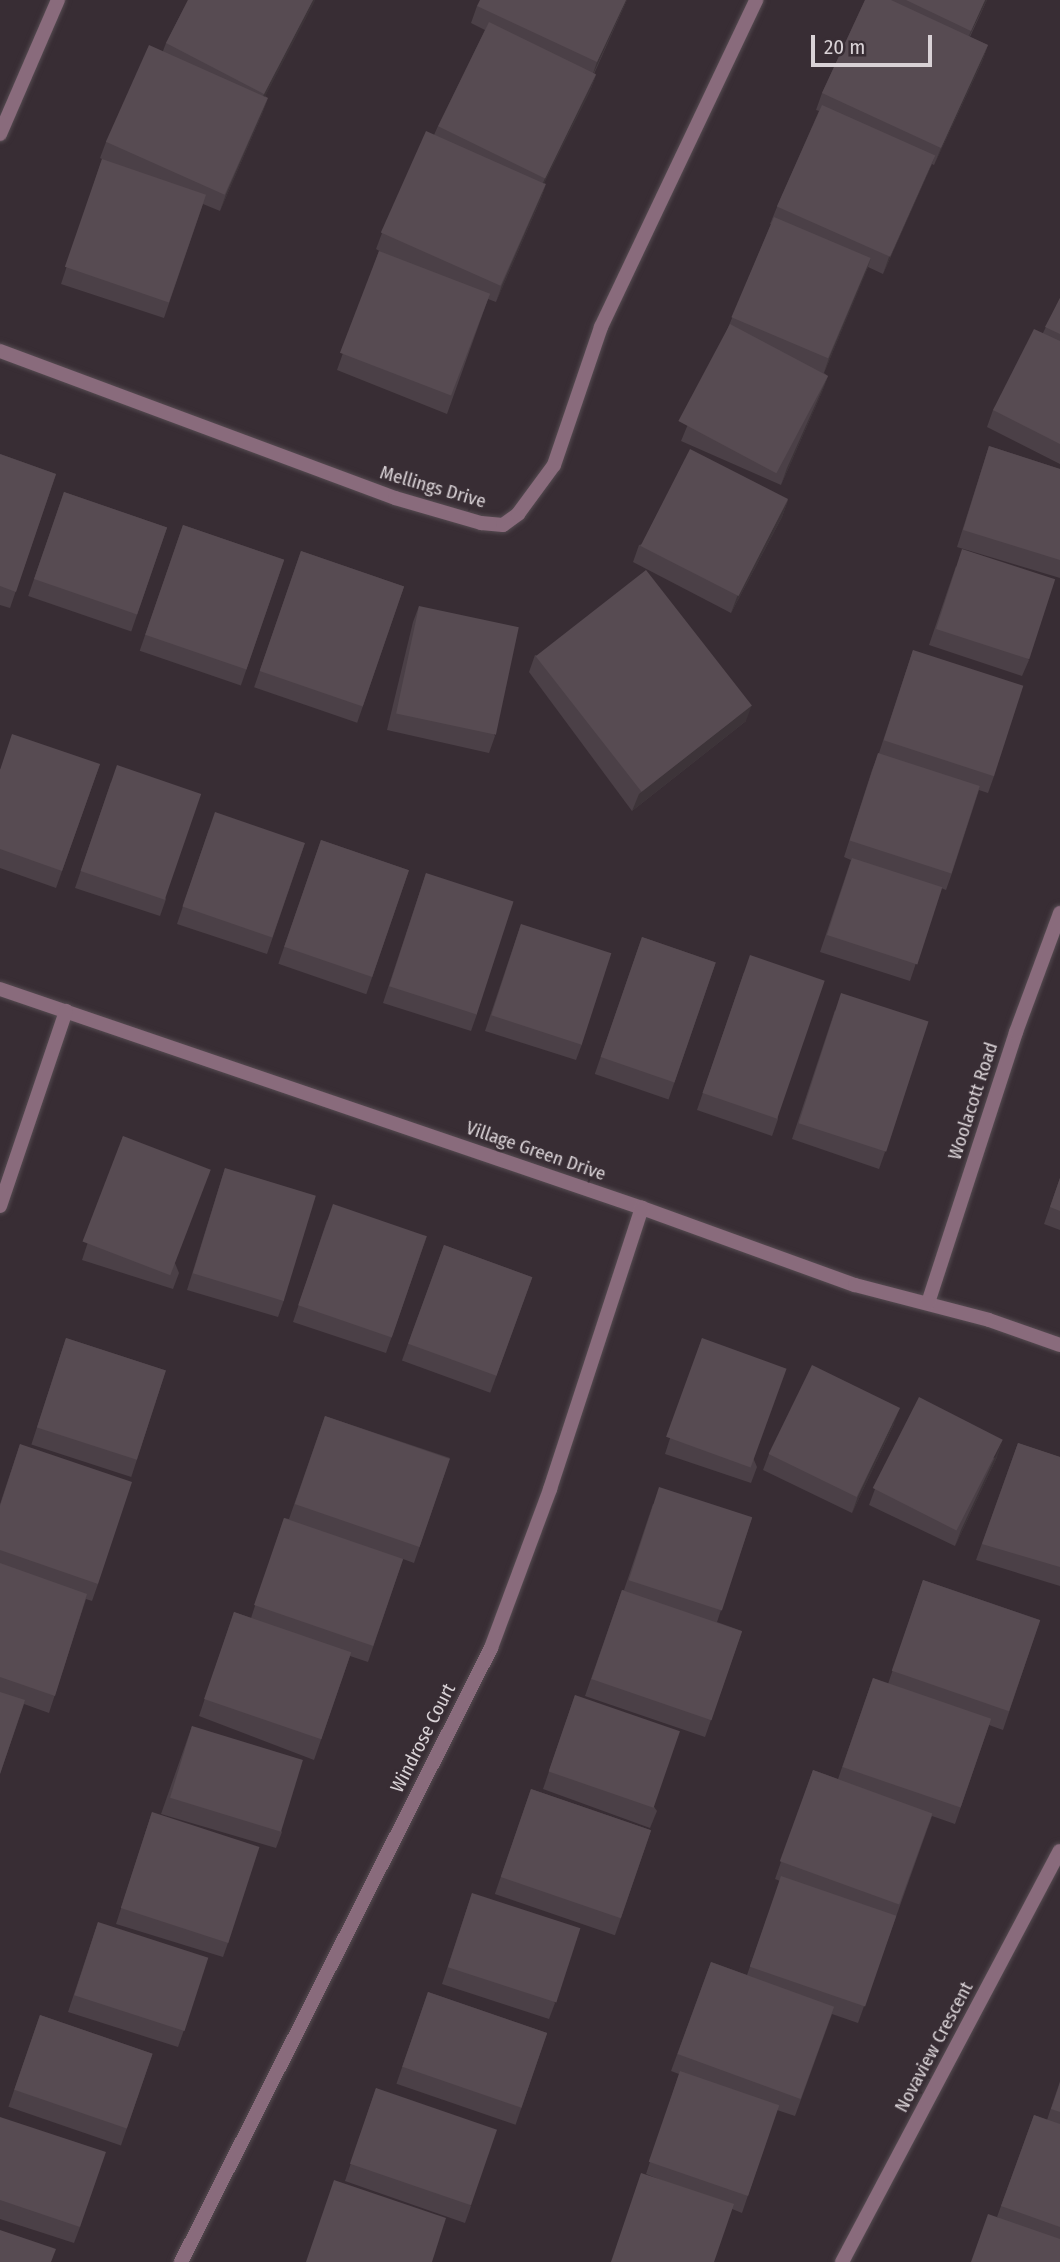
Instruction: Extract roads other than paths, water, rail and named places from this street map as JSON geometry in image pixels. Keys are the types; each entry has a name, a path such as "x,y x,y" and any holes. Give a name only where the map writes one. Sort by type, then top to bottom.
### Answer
{"street":[{"path":"0,134 58,0"},
{"name":"Mellings Drive","path":"0,351 395,498 481,523 503,525 518,513 554,465 601,327 756,0"},
{"name":"Woolacott Road","path":"928,1303 1016,1032 1060,913"},
{"name":"Village Green Drive","path":"0,989 642,1208 855,1285 928,1303 1060,1345"},
{"path":"0,1206 66,1010"},
{"name":"Windrose Court","path":"181,2262 491,1648 550,1489 642,1208"},
{"name":"Novaview Crescent","path":"842,2262 1060,1851"}]}
